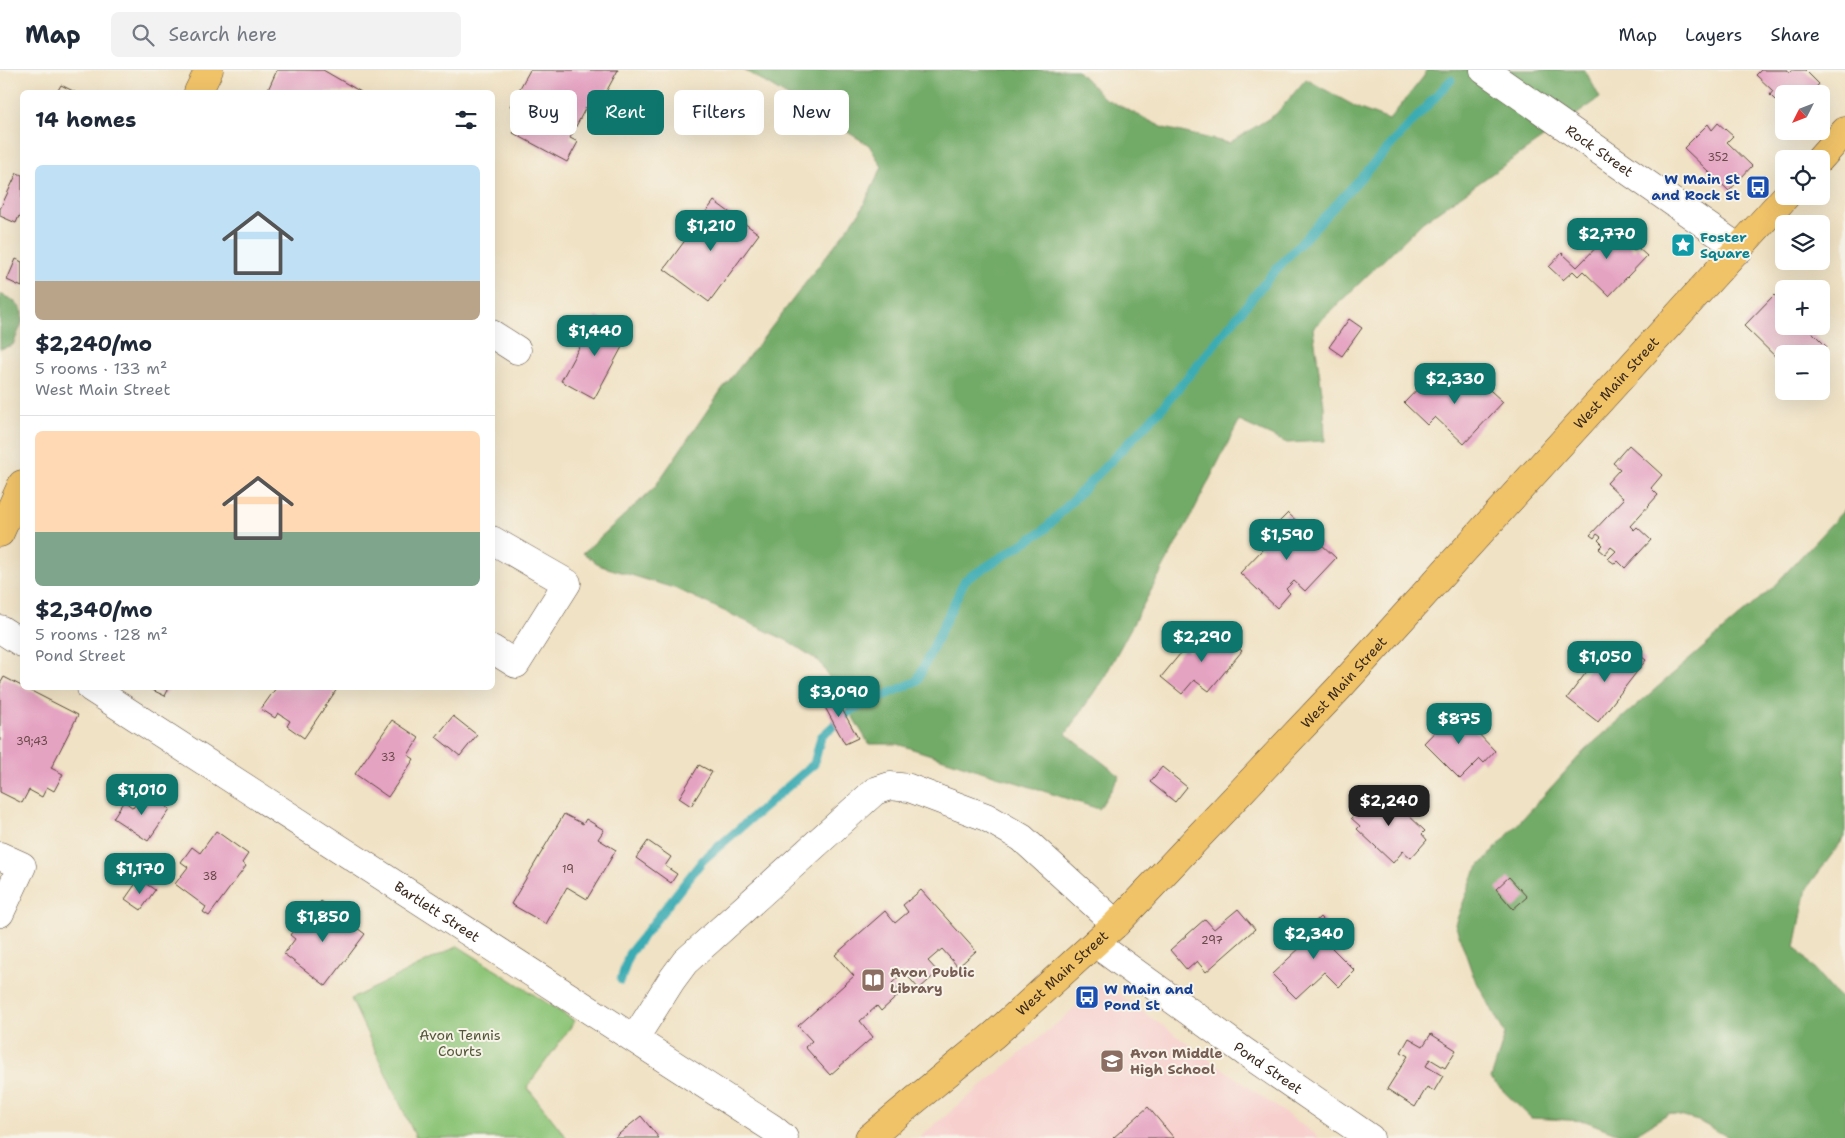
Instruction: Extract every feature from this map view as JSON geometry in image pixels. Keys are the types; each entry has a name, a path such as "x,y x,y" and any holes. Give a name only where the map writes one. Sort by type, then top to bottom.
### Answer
{"main road":[{"path":"199,90 209,70"},
{"path":"1828,150 1845,131"},
{"name":"West Main Street","path":"870,1138 995,1034 1116,924 1340,688 1778,205"},
{"path":"0,533 20,488"}],"street":[{"name":"Rock Street","path":"1484,70 1740,248"},
{"path":"495,336 517,350"},
{"path":"495,542 567,583 516,664 495,651"},
{"path":"0,629 20,642"},
{"name":"Bartlett Street","path":"94,690 635,1038 772,1128 784,1138"},
{"path":"635,1038 671,980 685,962 875,791 890,786 909,788 986,817 1022,838 1116,924"},
{"path":"0,856 22,866 0,913"},
{"name":"Pond Street","path":"1096,944 1245,1052 1370,1138"}],"shaded area":[{"name":"Avon Middle High School","path":"1104,984 1320,1138 919,1138"}],"green space":[{"path":"744,70 1077,70 1104,98 1164,128 1229,143 1276,114 1306,79 1360,109 1389,120 1424,76 1426,70 1585,70 1600,98 1423,222 1313,328 1324,406 1325,441 1287,443 1239,421 1189,520 1105,676 1066,734 1120,776 1099,809 897,744 869,744 820,662 788,641 677,589 601,566 583,553 654,488 722,389 860,212 882,167 869,145 849,133 849,90 777,90"},
{"path":"0,294 13,300 20,308 20,328 13,345 0,349"},
{"path":"1845,509 1845,837 1807,888 1795,947 1834,992 1845,1001 1845,1137 1730,1138 1698,1121 1669,1113 1629,1138 1585,1121 1531,1118 1491,1079 1505,1034 1473,975 1455,924 1475,871 1585,750 1772,588"},
{"name":"Avon Tennis Courts","path":"458,946 575,1021 527,1087 567,1138 416,1138 351,999"}],"building":[{"path":"277,70 323,70 358,90 268,90"},
{"path":"530,70 618,70 607,90 587,90 587,108 577,124 577,90 519,90"},
{"path":"1761,70 1787,70 1790,72 1792,70 1805,70 1819,84 1775,85 1775,100 1770,95 1773,91 1756,75"},
{"path":"61,85 71,90 58,90"},
{"path":"1718,123 1733,136 1727,142 1752,166 1729,191 1684,148 1708,124 1712,130"},
{"path":"517,135 572,135 570,138 578,142 567,162"},
{"path":"17,173 20,174 20,217 16,223 0,216 0,209"},
{"path":"714,201 759,234 709,302 664,269"},
{"path":"1629,222 1642,234 1630,247 1634,251 1637,247 1647,256 1609,296 1583,271 1578,276 1573,271 1563,280 1549,267 1562,253 1577,267 1616,227 1620,231"},
{"path":"16,259 20,261 20,286 7,280"},
{"path":"1774,295 1775,335 1815,335 1825,345 1775,345 1775,356 1744,326"},
{"path":"596,316 629,334 594,399 561,381"},
{"path":"1349,319 1362,328 1342,356 1329,347"},
{"path":"1468,370 1503,402 1464,444 1435,417 1427,425 1404,403 1430,376 1447,392"},
{"path":"1629,445 1662,475 1651,488 1658,495 1630,526 1634,530 1637,527 1651,540 1625,568 1618,561 1615,564 1608,559 1616,551 1611,547 1605,554 1599,549 1603,545 1598,540 1601,537 1597,534 1594,538 1590,535 1624,499 1607,483 1620,469 1613,463"},
{"path":"1288,513 1336,558 1305,591 1294,581 1286,589 1290,593 1277,608 1240,573 1263,549 1257,544"},
{"path":"1220,632 1242,651 1209,691 1194,680 1182,694 1161,677 1185,648 1190,652 1205,633 1213,640"},
{"path":"1631,649 1646,660 1598,722 1567,698 1603,650 1620,664"},
{"path":"4,677 20,685 20,690 29,690 78,715 51,768 63,774 54,791 47,787 42,797 29,790 22,803 0,792 0,684"},
{"path":"152,690 168,690 165,696"},
{"path":"275,690 336,690 304,738 287,726 290,721 278,713 275,718 261,709"},
{"path":"832,691 858,738 845,744 820,698"},
{"path":"1461,711 1477,727 1474,729 1495,751 1484,763 1480,759 1460,779 1424,743 1451,715 1454,717"},
{"path":"453,716 477,735 460,756 436,737"},
{"path":"392,720 419,738 408,755 414,759 388,797 355,774"},
{"path":"699,765 712,772 691,806 679,798"},
{"path":"1162,767 1187,787 1175,802 1150,782"},
{"path":"144,792 170,809 148,841 113,818 124,801 133,808"},
{"path":"1375,792 1381,798 1385,793 1425,831 1422,834 1427,840 1411,858 1403,851 1393,863 1357,829 1360,826 1351,818"},
{"path":"564,814 583,824 586,819 604,830 598,839 616,850 587,899 567,887 546,924 511,904"},
{"path":"216,831 248,854 242,863 246,866 209,916 203,912 206,907 175,884 188,867 181,862 192,847 200,853"},
{"path":"648,841 671,857 665,866 677,874 671,883 636,858"},
{"path":"1509,877 1527,897 1513,909 1496,889"},
{"path":"139,879 155,890 141,910 125,899"},
{"name":"Avon Public Library","path":"921,890 976,951 958,967 942,949 928,961 938,972 919,989 904,972 892,983 901,993 881,1011 877,1006 860,1021 873,1037 830,1075 805,1047 812,1041 798,1026 854,976 835,955 885,911 895,923 908,912 903,905"},
{"path":"321,901 365,934 326,986 284,954 295,939 290,935 299,923 303,925 309,917 304,914 310,906 315,909"},
{"path":"1238,909 1255,929 1206,972 1197,961 1187,970 1170,950 1205,919 1214,929"},
{"path":"1320,917 1341,939 1332,948 1355,971 1339,987 1324,972 1296,998 1272,974 1303,945 1297,939"},
{"path":"1431,1034 1456,1050 1445,1068 1430,1059 1426,1066 1443,1076 1434,1091 1427,1087 1415,1107 1387,1089 1408,1056 1401,1052 1409,1038 1423,1046"},
{"path":"1148,1107 1174,1138 1113,1138"},
{"path":"641,1116 659,1138 614,1138"}],"waterway":[{"path":"621,980 629,954 703,860 814,764 821,737 850,711 917,681 965,580 1043,531 1163,407 1271,275 1451,80"}],"place":[{"name":"W Main St and Rock St","path":"1758,187"},
{"name":"Foster Square","path":"1683,245"},
{"name":"Avon Public Library","path":"873,980"},
{"name":"W Main and Pond St","path":"1087,997"},
{"name":"Avon Middle High School","path":"1112,1061"}]}
